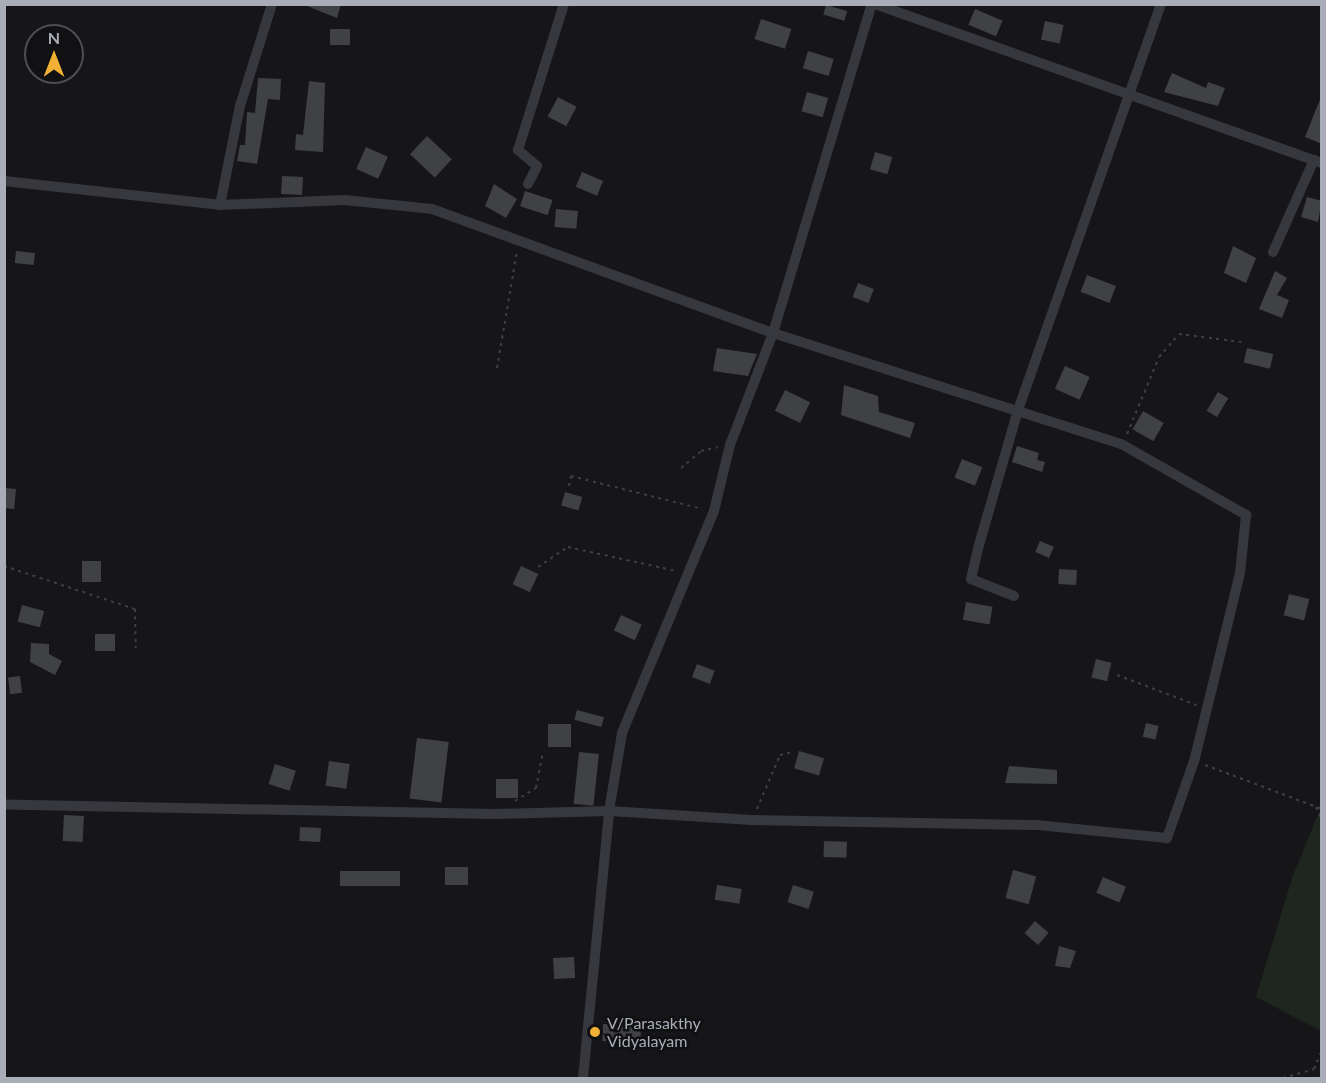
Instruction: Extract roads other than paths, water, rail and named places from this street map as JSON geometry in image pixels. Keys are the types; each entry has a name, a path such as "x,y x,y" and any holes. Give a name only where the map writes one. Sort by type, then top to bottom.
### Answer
{"street":[{"path":"220,205 240,105 272,4"},
{"path":"528,184 537,166 518,150 564,4"},
{"path":"583,1078 609,811 622,733 714,511 729,445 773,333 874,4 1130,91 1318,162 1274,252"},
{"path":"1014,596 971,579 1018,410 1161,4"},
{"path":"4,182 220,205 344,200 432,209 518,243 773,333 1123,445 1246,515 1240,573 1207,710 1194,761 1167,838 1036,825 752,820 609,811 495,814 4,805"}],"place":[{"name":"V/Parasakthy Vidyalayam","path":"595,1032"}]}
